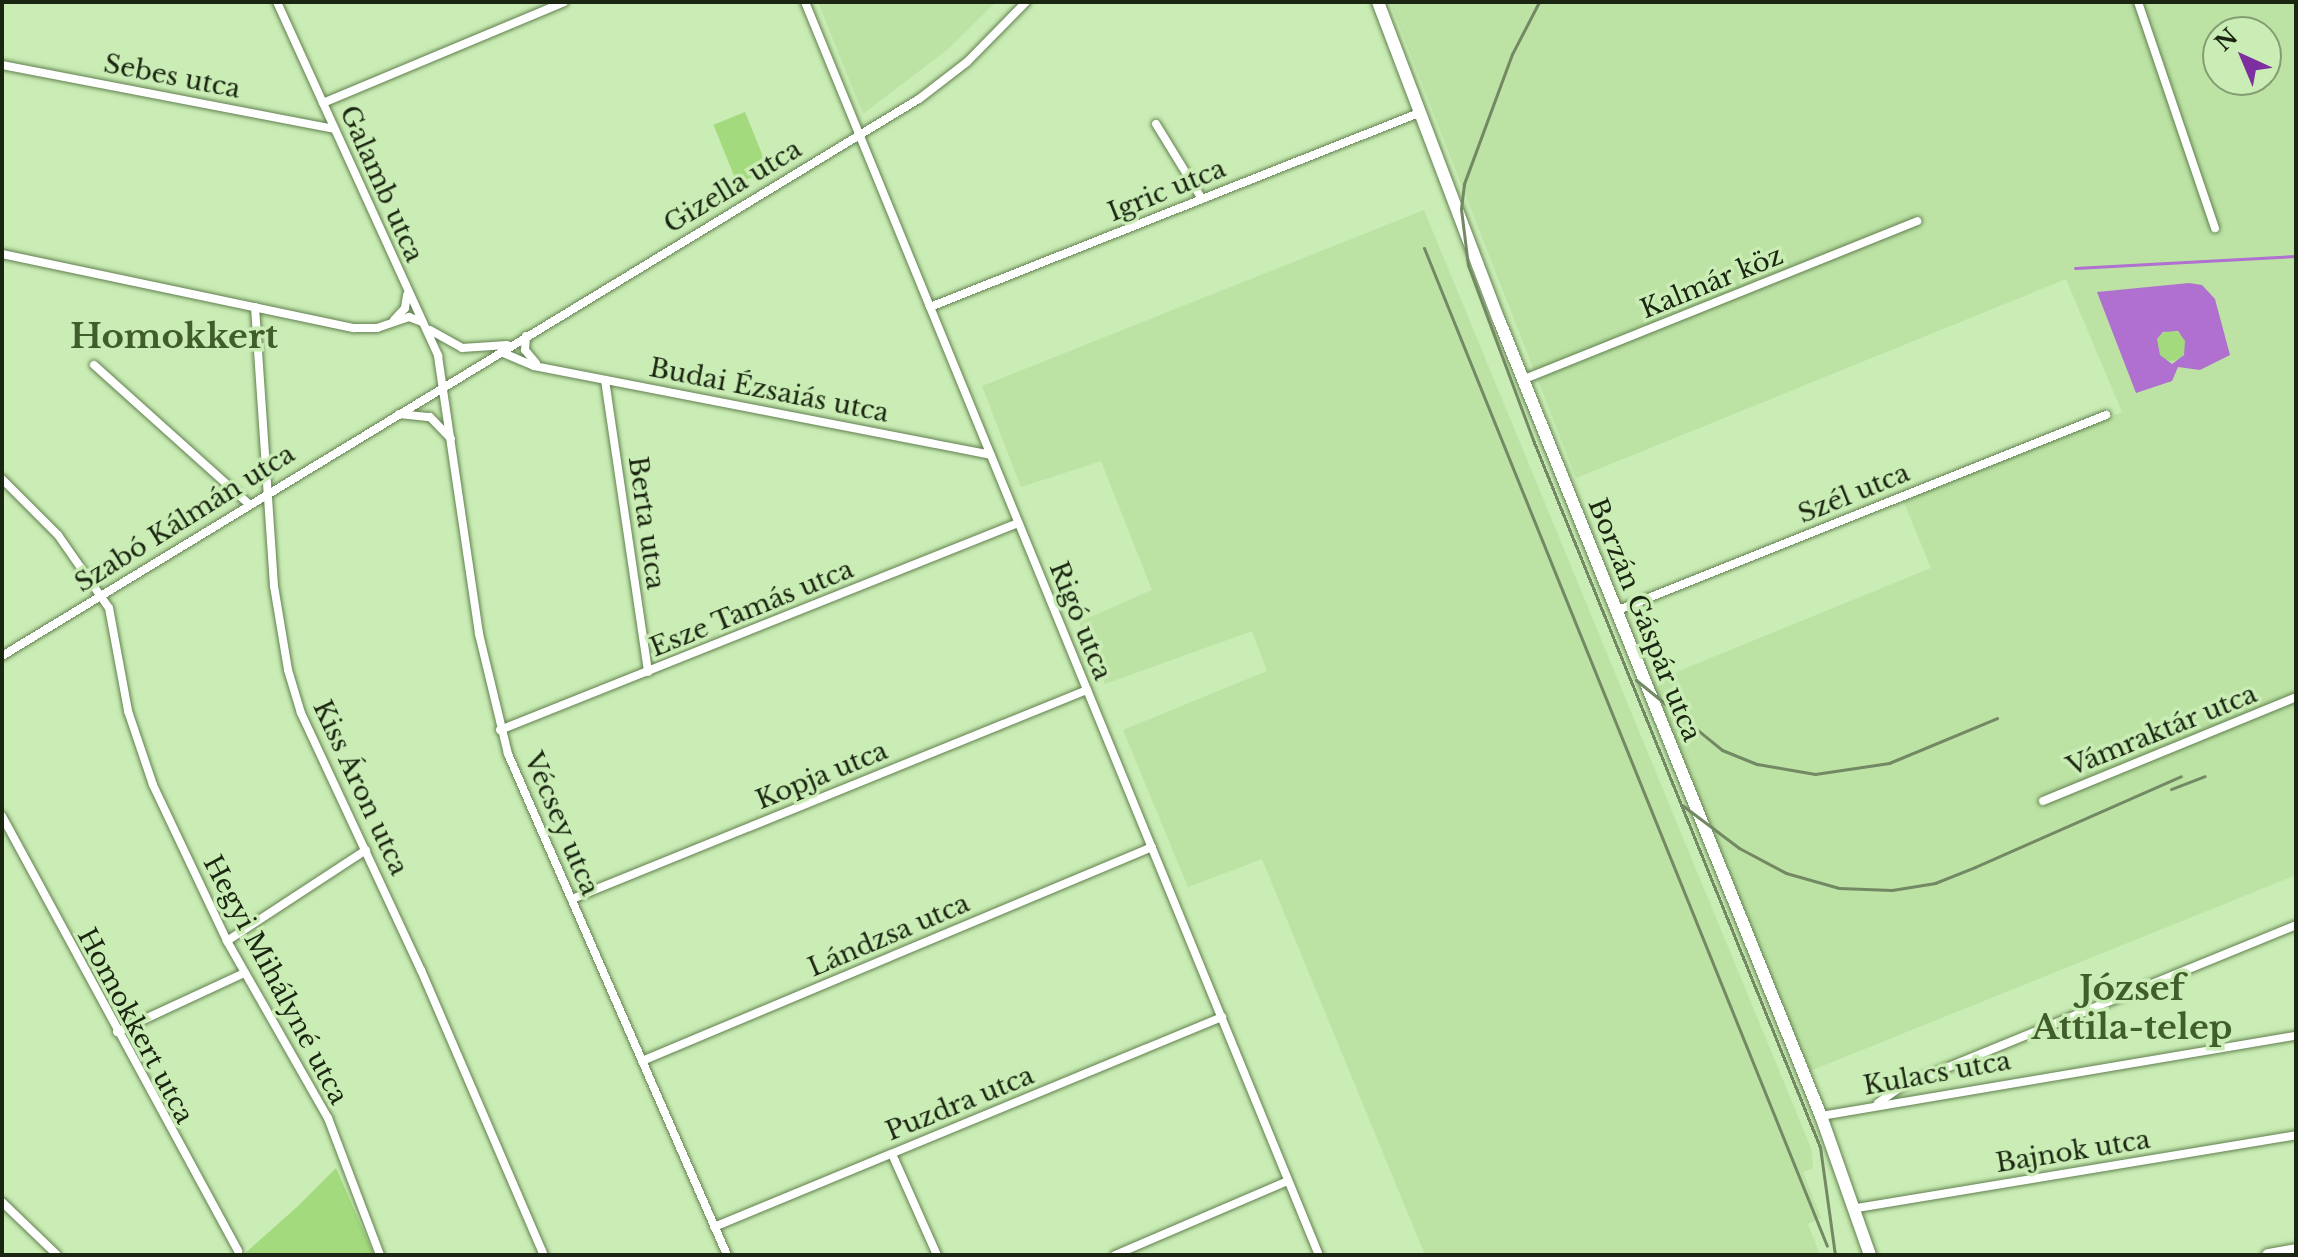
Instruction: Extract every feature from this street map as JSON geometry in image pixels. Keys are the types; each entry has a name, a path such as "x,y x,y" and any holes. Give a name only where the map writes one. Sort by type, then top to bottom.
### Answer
{"street":[{"name":"Galamb utca","path":"277,2 408,294 425,325 445,384"},
{"path":"323,103 564,2"},
{"name":"Rigó utca","path":"805,2 1319,1255"},
{"name":"Gizella utca","path":"445,384 861,133 967,62 1026,2"},
{"name":"Borzán Gáspár utca","path":"1378,2 1522,380 1821,1116 1857,1208 1870,1255"},
{"path":"2138,2 2215,228"},
{"name":"Sebes utca","path":"2,65 334,129"},
{"name":"Igric utca","path":"930,307 1419,113"},
{"path":"1156,124 1202,199"},
{"name":"Kalmár köz","path":"1522,380 1917,221"},
{"path":"2,254 354,328 377,328 409,317 462,348 515,343"},
{"path":"393,321 405,308 408,294"},
{"name":"Kiss Áron utca","path":"255,307 274,586 288,670 301,713 366,850 544,1255"},
{"path":"526,336 525,350 540,365"},
{"name":"Budai Ézsaiás utca","path":"500,352 605,380 990,455"},
{"path":"94,365 248,503"},
{"name":"Berta utca","path":"605,380 648,672"},
{"name":"Szabó Kálmán utca","path":"2,656 445,384"},
{"name":"Vécsey utca","path":"445,384 479,634 500,730 727,1255"},
{"path":"390,416 424,415 452,441"},
{"name":"Szél utca","path":"1616,611 2106,415"},
{"name":"Hegyi Mihályné utca","path":"2,479 58,535 102,594 137,746 227,941 328,1118 380,1255"},
{"name":"Esze Tamás utca","path":"500,730 1018,523"},
{"name":"Kopja utca","path":"572,899 1087,690"},
{"name":"Vámraktár utca","path":"2043,801 2296,697"},
{"name":"Homokkert utca","path":"2,816 238,1251"},
{"name":"Lándzsa utca","path":"642,1061 1152,847"},
{"path":"227,941 366,850"},
{"path":"1878,1103 1902,1086 2296,925"},
{"path":"117,1032 244,973"},
{"name":"Puzdra utca","path":"714,1227 1222,1017"},
{"name":"Kulacs utca","path":"1821,1116 1878,1103 2296,1036"},
{"name":"Bajnok utca","path":"1857,1208 2296,1135"},
{"path":"892,1154 937,1255"},
{"path":"1115,1255 1288,1181"},
{"path":"2,1202 57,1255"},
{"path":"2268,1255 2296,1250"}],"shaded area":[{"path":"818,2 996,2 948,49 863,114"},
{"path":"1390,2 2296,2 2296,875 1810,1071 1652,682 1931,568 1903,500 2122,412 2066,279 1576,478"},
{"path":"745,112 769,170 737,183 713,125"},
{"path":"1424,210 1811,1148 1813,1168 1803,1172 1821,1218 1808,1224 1820,1255 1425,1255 1262,859 1188,887 1123,730 1267,671 1252,631 1105,684 1079,622 1152,590 1101,461 1021,487 982,386"},
{"path":"2189,283 2202,285 2215,299 2230,355 2200,370 2178,367 2172,381 2136,393 2097,292","holes":["2178,331 2185,341 2184,355 2172,364 2160,355 2157,339 2163,332"]},
{"path":"2171,331 2182,335 2186,346 2182,357 2171,361 2160,357 2156,346 2160,335"},
{"path":"336,1168 374,1255 243,1255 297,1207"}],"waterway":[{"path":"2075,268 2296,256"}],"railway":[{"path":"1539,2 1512,54 1464,184 1461,209 1468,265 1533,440 1820,1147 1835,1255"},
{"path":"1424,248 1827,1246"},
{"path":"1636,680 1722,750 1757,764 1815,774 1889,763 1997,718"},
{"path":"1682,805 1739,848 1786,873 1839,888 1892,890 1935,883 2181,776"},
{"path":"2171,789 2205,776"}],"district":[{"name":"Homokkert","path":"174,337"},
{"name":"József Attila-telep","path":"2132,1008"}]}
